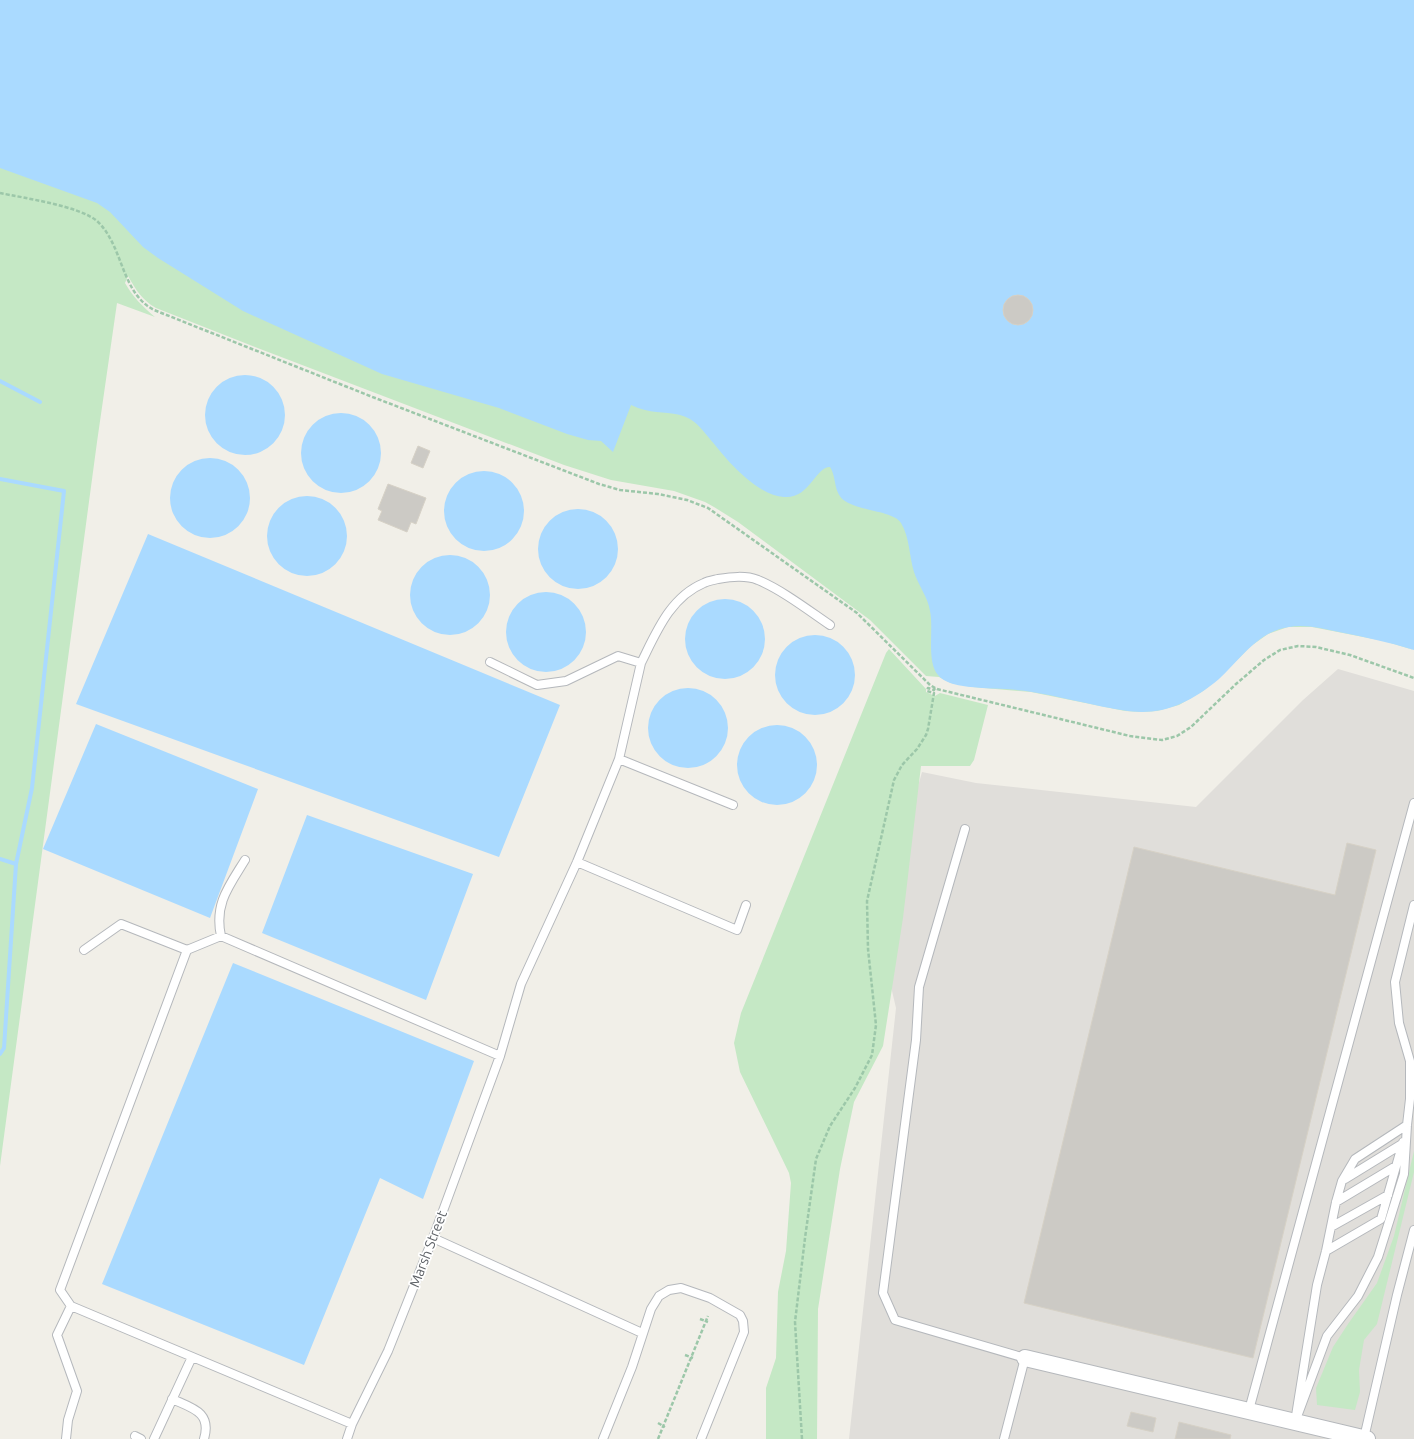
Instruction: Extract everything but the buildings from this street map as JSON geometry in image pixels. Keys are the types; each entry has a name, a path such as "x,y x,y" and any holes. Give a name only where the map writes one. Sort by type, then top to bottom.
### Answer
{"street":[{"path":"1024,1358 1069,1370 1249,1410 1365,1439"}],"lane":[{"name":"Marsh Street","path":"347,1439 352,1424 388,1351 433,1238 500,1056 521,984 578,862 619,759 641,663 663,620 678,601 690,591 704,583 732,576 757,580 780,592 830,625"},
{"path":"490,662 537,685 566,680 618,656 641,663"},
{"path":"619,759 734,805"},
{"path":"1249,1410 1414,804"},
{"path":"965,829 919,987 916,1040 884,1293 895,1320 1024,1358 1004,1439"},
{"path":"221,936 219,914 222,902 245,860"},
{"path":"578,862 737,930 746,904"},
{"path":"1296,1422 1327,1336 1358,1296 1378,1256 1404,1174 1410,1099 1410,1061 1399,1023 1395,982 1414,905"},
{"path":"84,950 121,924 187,950 221,936 500,1056"},
{"path":"187,950 60,1290 71,1306 352,1424"},
{"path":"1326,1251 1381,1219 1407,1125"},
{"path":"1296,1422 1317,1285 1342,1181 1355,1159 1407,1125"},
{"path":"1342,1181 1402,1144"},
{"path":"1336,1202 1396,1166"},
{"path":"1331,1227 1388,1195"},
{"path":"1365,1439 1397,1295 1414,1230"},
{"path":"433,1238 642,1333"},
{"path":"603,1439 632,1367 651,1309 659,1296 669,1290 681,1288 710,1298 740,1315 743,1321 744,1332 701,1439"},
{"path":"66,1439 68,1420 77,1391 57,1336 71,1306"},
{"path":"154,1439 192,1356"},
{"path":"172,1400 202,1414 206,1424 204,1439"}],"path":[{"path":"0,193 54,204 85,214 96,221 105,230 126,277 135,293 143,303 154,310 599,484 620,490 658,494 687,500 708,508 857,613 930,685 935,688 1130,736 1162,740 1177,736 1191,727 1236,684 1264,660 1280,650 1298,646 1316,647 1350,655 1414,678"},
{"path":"802,1439 795,1322 816,1159 830,1126 855,1088 872,1055 876,1025 868,949 867,901 894,780 902,765 917,749 928,729 934,693 928,690 934,690 935,688"},
{"path":"658,1439 707,1322 708,1316"},
{"path":"700,1319 707,1322"},
{"path":"685,1355 692,1357"},
{"path":"658,1423 664,1426"}],"shaded area":[{"path":"1338,669 1414,691 1414,1439 849,1439 896,1008 878,931 922,772 976,783 1196,807 1303,700"}],"green space":[{"path":"0,100 1414,650 1384,641 1312,627 1288,627 1268,634 1251,646 1219,678 1203,691 1179,705 1157,711 1142,712 1125,711 1031,692 973,687 951,683 939,677 926,676 870,620 738,522 705,502 674,491 611,480 564,465 255,347 156,308 147,302 140,294 128,276 125,283 131,293 155,317 117,303 0,1166"},
{"path":"889,649 926,689 926,692 935,696 940,693 988,705 974,760 970,766 921,766 903,918 883,1046 854,1102 840,1169 818,1309 817,1439 766,1439 766,1388 776,1358 778,1292 786,1251 791,1183 789,1173 740,1072 734,1043 741,1013 886,653"},
{"path":"1414,1151 1414,1172 1377,1324 1364,1340 1359,1370 1360,1392 1355,1410 1317,1405 1316,1388 1333,1347 1377,1283 1394,1236"}],"water":[{"path":"0,0 1414,0 1414,650 1321,628 1308,626 1289,627 1268,634 1259,640 1250,647 1219,679 1205,690 1185,702 1157,711 1147,712 1132,712 1026,691 971,687 947,682 938,675 934,669 931,653 931,618 929,606 914,572 908,541 901,523 897,519 884,513 859,507 841,498 830,467 825,468 820,472 800,493 793,496 784,497 774,495 755,485 746,478 737,470 697,424 685,416 641,409 631,405 613,452 601,441 588,440 567,434 499,408 382,374 243,311 143,247 110,212 97,203 0,168"},
{"path":"245,375 260,378 273,387 282,400 285,415 282,430 273,443 260,452 245,455 230,452 217,443 208,430 205,415 208,400 217,387 230,378"},
{"path":"341,413 356,416 369,425 378,438 381,453 378,468 369,481 356,490 341,493 326,490 313,481 304,468 301,453 304,438 313,425 326,416"},
{"path":"210,458 225,461 238,470 247,483 250,498 247,513 238,526 225,535 210,538 195,535 182,526 173,513 170,498 173,483 182,470 195,461"},
{"path":"484,471 499,474 512,483 521,496 524,511 521,526 512,539 499,548 484,551 469,548 456,539 447,526 444,511 447,496 456,483 469,474"},
{"path":"307,496 322,499 335,508 344,521 347,536 344,551 335,564 322,573 307,576 292,573 279,564 270,551 267,536 270,521 279,508 292,499"},
{"path":"578,509 593,512 606,521 615,534 618,549 615,564 606,577 593,586 578,589 563,586 550,577 541,564 538,549 541,534 550,521 563,512"},
{"path":"148,534 560,705 499,857 76,704"},
{"path":"450,555 465,558 478,567 487,580 490,595 487,610 478,623 465,632 450,635 435,632 422,623 413,610 410,595 413,580 422,567 435,558"},
{"path":"546,592 561,595 574,604 583,617 586,632 583,647 574,660 561,669 546,672 531,669 518,660 509,647 506,632 509,617 518,604 531,595"},
{"path":"725,599 740,602 753,611 762,624 765,639 762,654 753,667 740,676 725,679 710,676 697,667 688,654 685,639 688,624 697,611 710,602"},
{"path":"815,635 830,638 843,647 852,660 855,675 852,690 843,703 830,712 815,715 800,712 787,703 778,690 775,675 778,660 787,647 800,638"},
{"path":"688,688 703,691 716,700 725,713 728,728 725,743 716,756 703,765 688,768 673,765 660,756 651,743 648,728 651,713 660,700 673,691"},
{"path":"96,724 258,789 210,918 43,849"},
{"path":"777,725 792,728 805,737 814,750 817,765 814,780 805,793 792,802 777,805 762,802 749,793 740,780 737,765 740,750 749,737 762,728"},
{"path":"307,815 473,874 426,1000 262,933"},
{"path":"233,963 474,1061 423,1199 380,1178 304,1365 102,1284"}],"waterway":[{"path":"0,381 40,402"},
{"path":"0,479 64,491 32,788 16,864 4,1048 0,1054"},
{"path":"0,859 16,864"}]}
